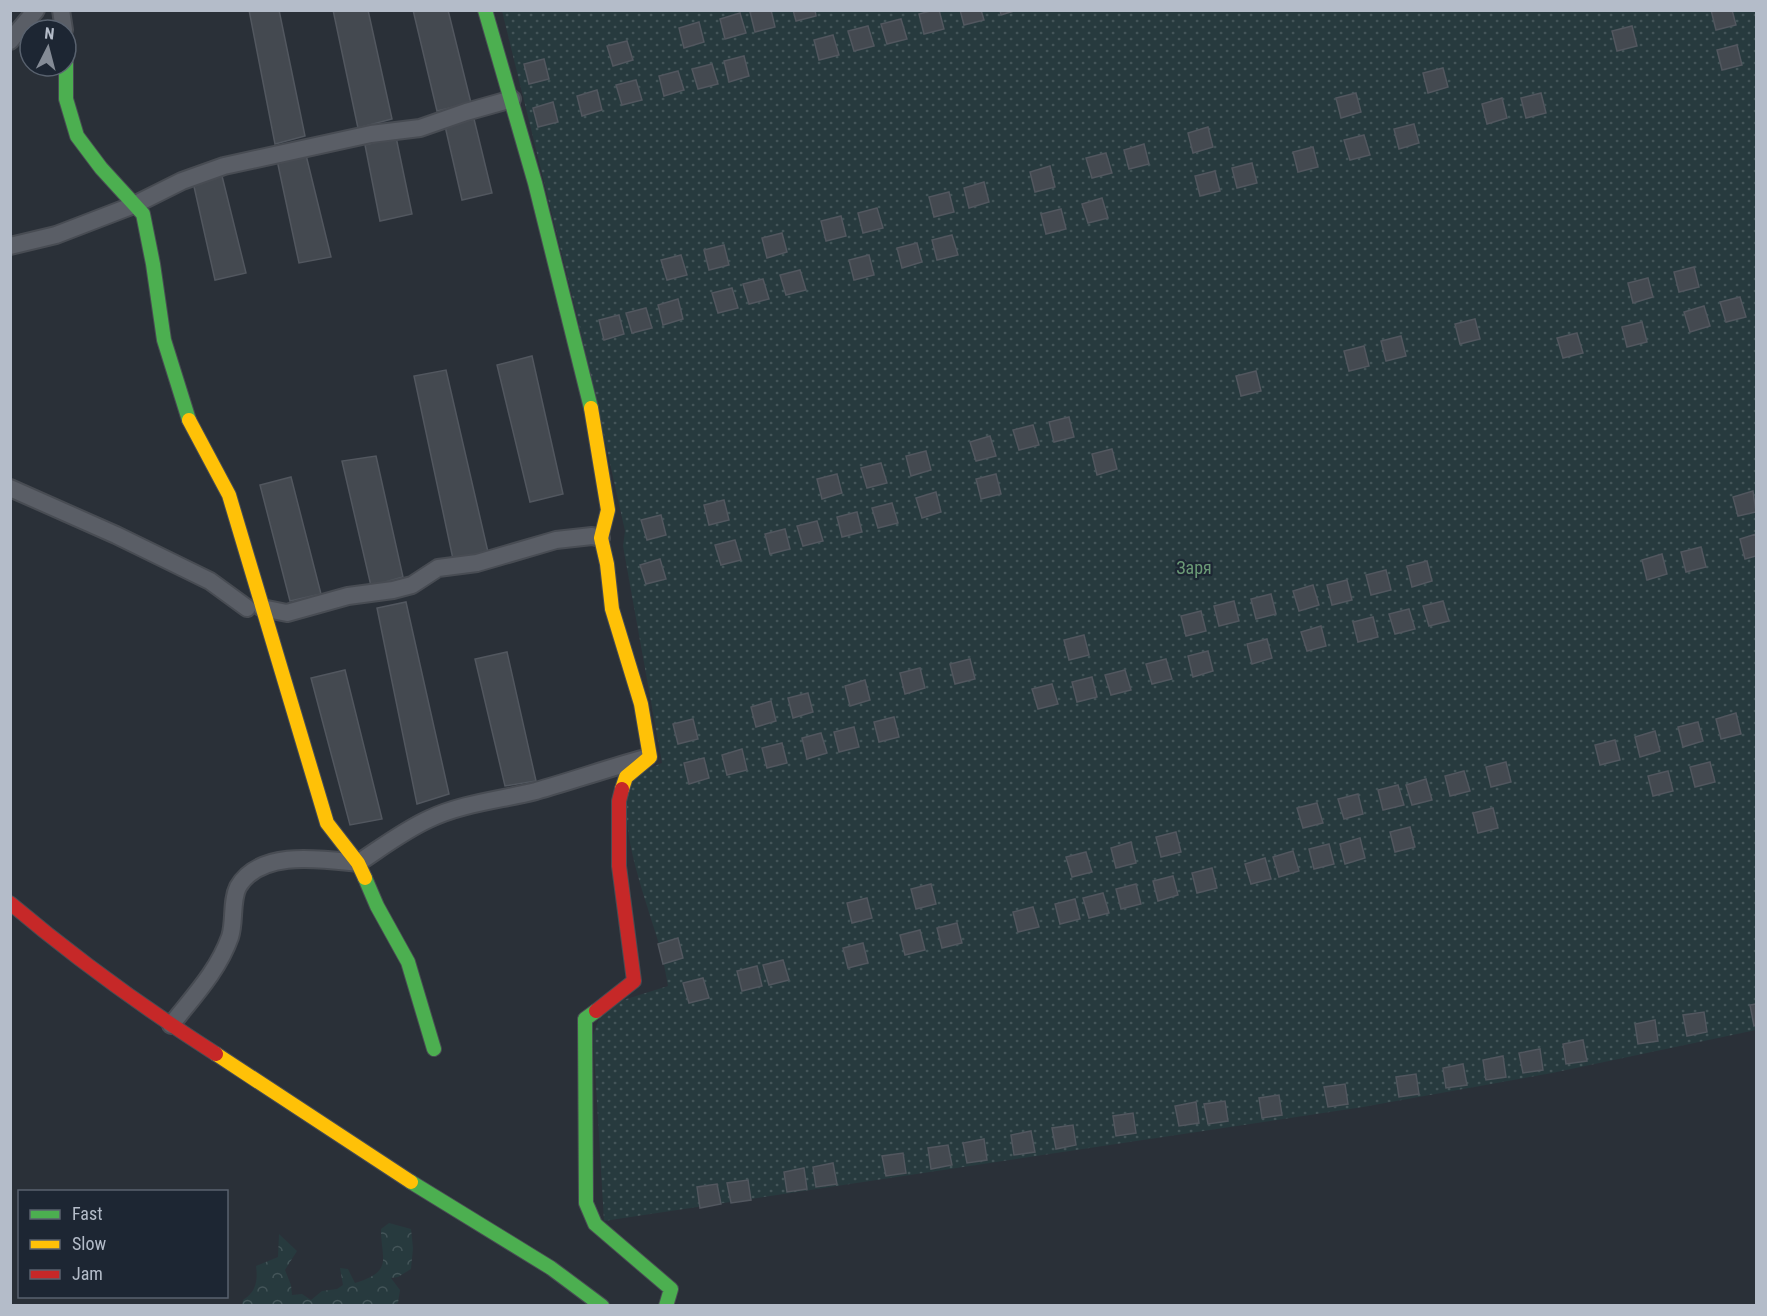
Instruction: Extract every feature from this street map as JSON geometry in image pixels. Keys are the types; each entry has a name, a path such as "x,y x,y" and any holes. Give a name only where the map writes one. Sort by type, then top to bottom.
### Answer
{"street":[{"path":"10,41 36,10"},
{"path":"485,10 512,99 589,398 608,510 601,538 607,564 612,609 641,704 650,757"},
{"path":"66,78 66,99 77,136 101,168 143,214 164,340 183,405 229,495 254,608 327,823 358,863 377,906 408,962 434,1049"},
{"path":"10,246 56,235 134,205 182,181 224,166 371,134 420,128 512,99"},
{"path":"10,488 116,535 210,581 254,608 287,613 348,596 412,585 438,568 477,563 556,540 592,536 601,538"},
{"path":"171,1025 211,975 230,936 237,889 251,870 269,863 312,858 358,863 398,836 430,819 480,802 535,791 650,757"},
{"path":"650,757 626,777 619,801 619,866 634,981 585,1019 586,1203 595,1224 671,1289 666,1305"},
{"path":"10,903 52,939 171,1025 436,1198 551,1268 602,1305"}],"green space":[{"name":"Заря","path":"502,11 1756,11 1756,1030 1552,1073 1363,1107 604,1221 593,1035 604,1006 668,986 663,958 634,861 627,817 627,798 632,783 641,773 662,763 623,546 625,531 578,320"},
{"path":"389,1223 411,1229 413,1248 411,1269 398,1277 391,1278 400,1290 398,1303 388,1306 242,1305 243,1300 255,1286 256,1266 278,1257 279,1234 297,1251 285,1270 292,1295 302,1294 311,1300 322,1291 337,1289 343,1285 340,1268 348,1269 355,1283 376,1274 383,1263 381,1229"}],"building":[{"path":"249,10 279,10 305,136 275,144"},
{"path":"333,10 368,10 392,119 358,128"},
{"path":"413,10 448,10 471,103 437,111"},
{"path":"771,10 775,27 755,32 750,12"},
{"path":"793,10 815,10 816,16 796,21"},
{"path":"939,10 944,29 924,34 919,14"},
{"path":"960,10 981,10 984,20 964,25"},
{"path":"1000,10 1017,10 1001,15"},
{"path":"1711,10 1732,10 1736,25 1716,30"},
{"path":"740,13 746,33 725,39 720,19"},
{"path":"901,19 907,39 887,44 881,24"},
{"path":"699,22 704,42 684,48 679,28"},
{"path":"868,26 874,46 854,51 848,31"},
{"path":"1632,26 1637,46 1617,51 1612,31"},
{"path":"833,35 839,55 819,60 814,40"},
{"path":"627,41 633,60 613,66 607,46"},
{"path":"1737,45 1742,65 1722,70 1717,50"},
{"path":"744,56 749,76 729,82 724,61"},
{"path":"544,59 549,79 529,84 524,64"},
{"path":"712,64 718,84 698,89 692,69"},
{"path":"1443,68 1448,87 1428,93 1423,73"},
{"path":"678,71 684,90 664,96 659,76"},
{"path":"636,80 642,100 622,105 616,85"},
{"path":"597,90 602,110 582,116 577,96"},
{"path":"1356,93 1361,112 1341,118 1336,98"},
{"path":"1541,93 1546,113 1526,118 1521,98"},
{"path":"1502,98 1507,118 1487,124 1482,104"},
{"path":"553,102 558,122 538,127 533,108"},
{"path":"474,119 492,193 462,200 445,126"},
{"path":"1414,124 1419,143 1399,149 1394,129"},
{"path":"1208,127 1213,147 1193,153 1188,133"},
{"path":"1364,135 1370,155 1350,160 1344,140"},
{"path":"396,137 412,214 380,221 365,145"},
{"path":"1144,144 1149,164 1129,169 1124,150"},
{"path":"1313,147 1318,167 1298,172 1293,152"},
{"path":"1106,153 1112,173 1092,178 1086,158"},
{"path":"306,155 331,257 299,263 277,160"},
{"path":"1252,163 1257,183 1237,188 1232,168"},
{"path":"1050,166 1055,187 1035,192 1030,172"},
{"path":"1215,171 1220,191 1200,196 1195,176"},
{"path":"222,176 246,273 215,280 193,182"},
{"path":"984,182 989,202 969,208 964,188"},
{"path":"949,192 954,212 934,217 929,197"},
{"path":"1102,198 1108,218 1088,223 1082,204"},
{"path":"877,208 883,228 863,233 858,213"},
{"path":"1061,209 1066,229 1046,234 1041,214"},
{"path":"841,216 846,236 826,241 821,221"},
{"path":"782,233 787,252 767,258 762,238"},
{"path":"952,235 958,255 937,260 932,240"},
{"path":"917,243 922,262 902,268 897,248"},
{"path":"724,245 729,265 709,270 704,250"},
{"path":"681,255 687,275 667,280 661,260"},
{"path":"869,255 874,275 854,280 849,260"},
{"path":"1694,267 1699,287 1679,292 1674,272"},
{"path":"800,270 806,290 786,295 780,275"},
{"path":"1648,278 1653,297 1633,303 1628,283"},
{"path":"763,279 769,299 749,304 743,284"},
{"path":"732,288 738,308 718,313 712,293"},
{"path":"1740,297 1746,317 1726,322 1720,302"},
{"path":"678,299 683,319 663,325 658,305"},
{"path":"1704,306 1710,326 1690,332 1684,312"},
{"path":"646,308 652,328 632,333 626,313"},
{"path":"619,315 624,334 604,340 599,320"},
{"path":"1475,319 1480,339 1460,344 1455,324"},
{"path":"1642,322 1647,342 1627,347 1622,327"},
{"path":"1577,333 1583,353 1563,358 1557,338"},
{"path":"1401,336 1406,356 1386,361 1381,341"},
{"path":"1364,346 1369,366 1349,371 1344,351"},
{"path":"532,356 563,494 530,502 497,365"},
{"path":"446,370 488,552 453,559 414,376"},
{"path":"1256,371 1261,391 1241,396 1236,376"},
{"path":"1069,417 1074,437 1054,442 1049,422"},
{"path":"1033,425 1039,445 1019,450 1013,430"},
{"path":"990,436 996,456 976,461 970,442"},
{"path":"1112,449 1117,469 1097,475 1092,454"},
{"path":"926,451 931,470 911,476 906,456"},
{"path":"376,456 403,577 371,586 342,461"},
{"path":"881,463 887,483 867,488 861,468"},
{"path":"837,474 842,493 822,499 817,479"},
{"path":"996,474 1001,494 981,499 976,479"},
{"path":"291,477 321,594 290,601 260,485"},
{"path":"1753,491 1756,512 1738,516 1733,497"},
{"path":"936,492 941,512 922,518 916,498"},
{"path":"724,500 729,520 709,525 704,505"},
{"path":"892,503 898,523 878,528 872,508"},
{"path":"857,512 862,532 842,537 837,517"},
{"path":"661,515 666,535 647,540 641,520"},
{"path":"817,521 823,541 803,546 797,526"},
{"path":"785,529 790,549 770,554 765,534"},
{"path":"1756,534 1756,556 1745,559 1740,539"},
{"path":"735,540 741,560 721,565 715,545"},
{"path":"1701,547 1706,567 1686,572 1681,552"},
{"path":"1662,554 1667,574 1647,580 1642,560"},
{"path":"660,559 666,579 646,584 640,565"},
{"path":"1427,561 1432,581 1412,587 1407,566"},
{"path":"1386,570 1391,590 1371,595 1366,575"},
{"path":"1347,580 1352,600 1332,605 1327,585"},
{"path":"1313,585 1319,605 1299,611 1293,591"},
{"path":"1271,594 1276,614 1256,619 1251,599"},
{"path":"1234,601 1239,621 1219,626 1214,606"},
{"path":"1443,601 1449,621 1429,626 1423,606"},
{"path":"406,602 449,794 417,804 377,608"},
{"path":"1409,609 1415,629 1395,634 1389,614"},
{"path":"1201,611 1206,631 1186,636 1181,616"},
{"path":"1373,617 1378,637 1358,642 1353,622"},
{"path":"1321,626 1326,646 1307,651 1301,632"},
{"path":"1084,635 1089,655 1069,660 1064,640"},
{"path":"1267,639 1272,658 1252,664 1247,644"},
{"path":"1208,651 1213,671 1193,677 1188,656"},
{"path":"507,652 536,781 505,786 475,659"},
{"path":"970,659 975,679 955,684 950,664"},
{"path":"1166,659 1172,679 1152,684 1146,664"},
{"path":"920,668 925,688 905,694 900,673"},
{"path":"345,670 382,819 350,825 311,678"},
{"path":"1125,670 1131,690 1111,695 1105,675"},
{"path":"1092,677 1097,697 1077,702 1072,682"},
{"path":"865,680 870,700 850,706 845,686"},
{"path":"1052,684 1058,704 1038,709 1032,689"},
{"path":"808,693 813,712 793,718 788,698"},
{"path":"771,701 776,721 756,727 751,707"},
{"path":"1736,713 1741,734 1721,739 1716,719"},
{"path":"894,717 899,737 879,742 874,722"},
{"path":"693,719 698,739 678,744 673,724"},
{"path":"1698,722 1703,741 1683,747 1678,727"},
{"path":"854,727 859,747 839,752 834,732"},
{"path":"1655,731 1660,751 1640,757 1635,737"},
{"path":"821,733 827,753 807,759 802,738"},
{"path":"1615,740 1620,760 1600,765 1595,745"},
{"path":"782,743 787,763 767,768 762,748"},
{"path":"742,749 747,770 727,775 722,755"},
{"path":"704,758 709,778 689,784 684,763"},
{"path":"1506,762 1511,782 1491,787 1486,767"},
{"path":"1710,762 1715,782 1695,787 1690,767"},
{"path":"1464,771 1470,791 1450,796 1445,776"},
{"path":"1668,771 1673,791 1653,796 1648,776"},
{"path":"1426,779 1432,800 1412,805 1406,785"},
{"path":"1398,785 1404,805 1383,810 1378,790"},
{"path":"1358,794 1363,814 1344,819 1338,799"},
{"path":"1317,803 1323,823 1303,828 1297,808"},
{"path":"1493,808 1498,828 1478,833 1473,813"},
{"path":"1410,827 1415,847 1395,852 1390,832"},
{"path":"1176,832 1181,852 1161,857 1156,837"},
{"path":"1360,838 1365,858 1345,864 1340,844"},
{"path":"1131,842 1136,863 1116,868 1111,848"},
{"path":"1329,844 1334,864 1314,869 1309,849"},
{"path":"1293,851 1299,871 1279,877 1273,857"},
{"path":"1086,852 1092,872 1072,877 1066,857"},
{"path":"1265,858 1271,879 1251,884 1245,864"},
{"path":"1212,868 1217,888 1197,893 1192,873"},
{"path":"1173,876 1178,895 1158,901 1153,881"},
{"path":"931,884 936,904 916,909 911,889"},
{"path":"1136,884 1141,904 1121,909 1116,889"},
{"path":"1103,893 1109,913 1089,918 1083,898"},
{"path":"867,898 872,918 852,923 847,903"},
{"path":"1075,899 1080,919 1060,924 1055,904"},
{"path":"1033,907 1039,927 1018,932 1013,912"},
{"path":"957,923 962,943 942,948 937,928"},
{"path":"920,930 925,950 905,955 900,935"},
{"path":"678,938 683,958 663,964 658,944"},
{"path":"863,943 868,963 848,968 843,948"},
{"path":"783,960 789,980 769,985 763,965"},
{"path":"757,966 762,986 742,991 737,971"},
{"path":"703,978 709,998 689,1003 683,983"},
{"path":"1756,1004 1756,1025 1754,1026 1750,1005"},
{"path":"1704,1012 1707,1032 1687,1036 1683,1015"},
{"path":"1655,1020 1658,1041 1638,1044 1635,1024"},
{"path":"1583,1040 1587,1061 1566,1064 1563,1044"},
{"path":"1540,1049 1543,1070 1523,1073 1519,1053"},
{"path":"1503,1056 1506,1077 1486,1080 1483,1060"},
{"path":"1463,1064 1467,1085 1446,1088 1443,1068"},
{"path":"1416,1074 1419,1094 1399,1097 1396,1077"},
{"path":"1345,1084 1348,1104 1328,1107 1324,1087"},
{"path":"1279,1095 1282,1115 1262,1118 1259,1098"},
{"path":"1225,1101 1228,1121 1208,1124 1204,1104"},
{"path":"1196,1102 1199,1123 1179,1126 1175,1106"},
{"path":"1133,1113 1136,1133 1116,1136 1113,1116"},
{"path":"1073,1125 1076,1145 1056,1149 1052,1128"},
{"path":"1031,1131 1035,1152 1014,1155 1011,1135"},
{"path":"984,1139 987,1160 967,1163 963,1143"},
{"path":"948,1145 952,1165 931,1169 928,1148"},
{"path":"903,1153 906,1173 886,1176 882,1156"},
{"path":"833,1163 837,1184 816,1187 813,1167"},
{"path":"804,1168 807,1189 787,1192 784,1172"},
{"path":"748,1180 751,1200 731,1203 727,1183"},
{"path":"717,1184 721,1204 700,1208 697,1187"}],"traffic: fast":[{"path":"485,10 535,183 591,408"},
{"path":"66,78 66,99 77,136 101,168 143,214 164,340 189,420"},
{"path":"365,878 377,906 408,962 434,1049"},
{"path":"596,1011 585,1019 586,1203 595,1224 671,1289 666,1306"},
{"path":"411,1182 551,1268 602,1306"}],"traffic: slow":[{"path":"591,408 608,510 601,538 607,564 612,609 641,704 650,757 626,777 622,789"},
{"path":"189,420 229,495 327,823 358,863 365,878"},
{"path":"216,1054 411,1182"}],"traffic: jam":[{"path":"596,1011 634,981 619,866 619,801 622,789"},
{"path":"10,903 110,982 216,1054"}]}
